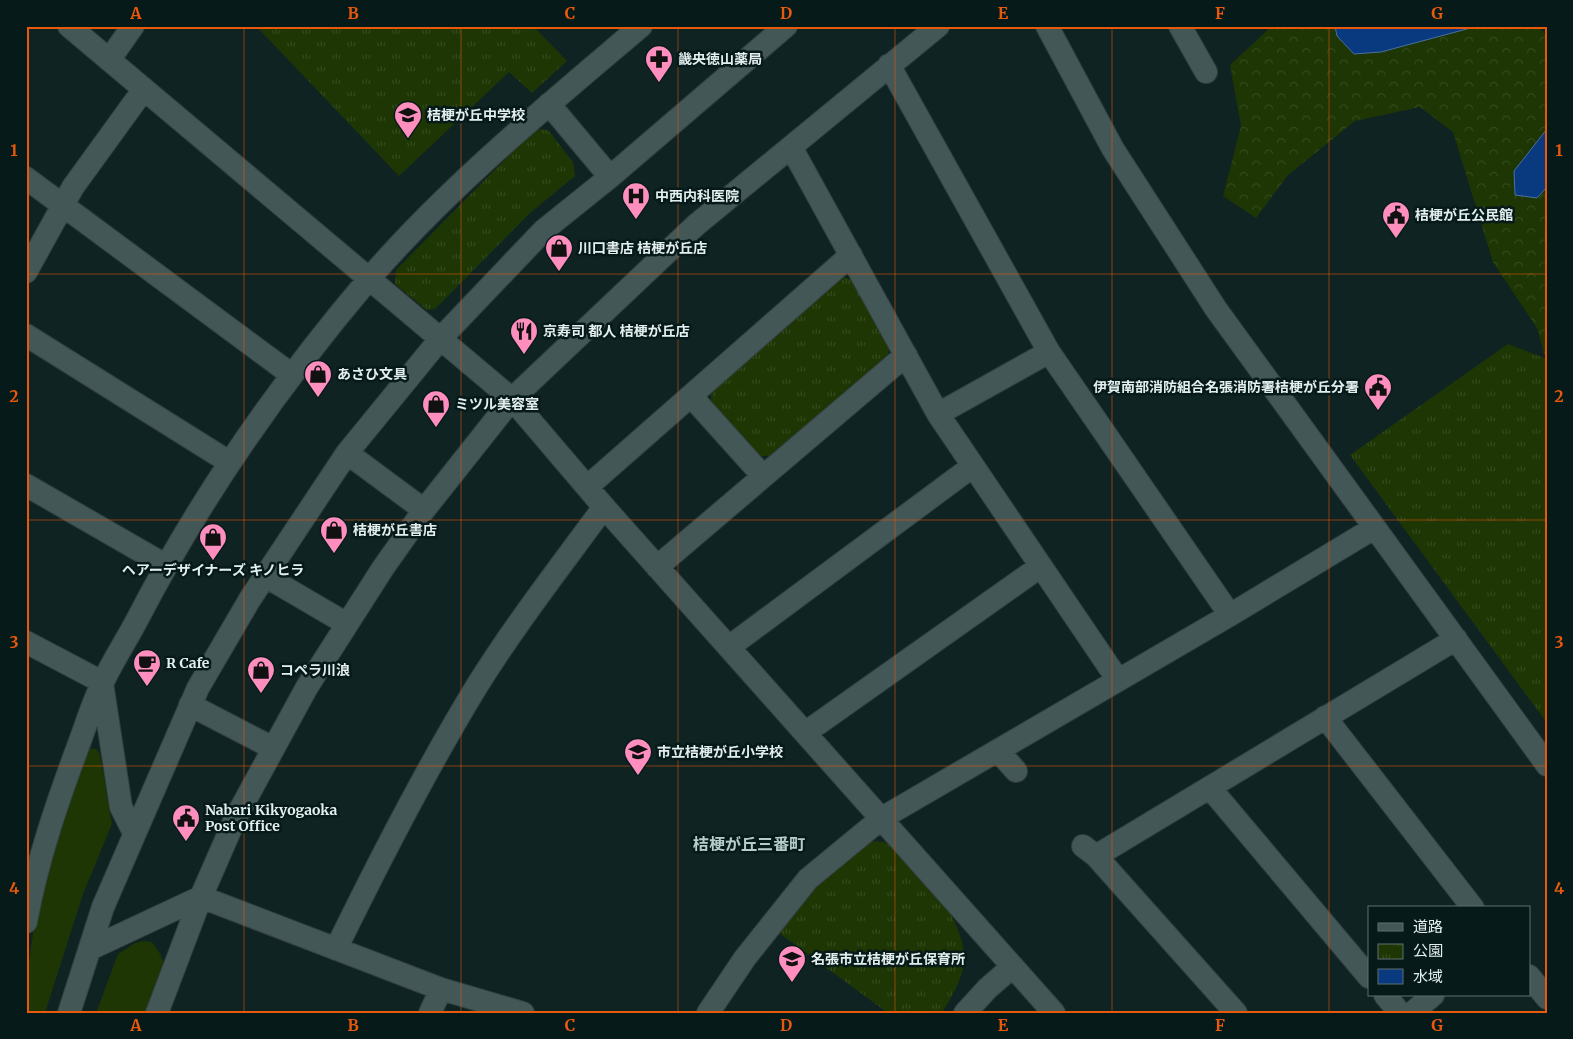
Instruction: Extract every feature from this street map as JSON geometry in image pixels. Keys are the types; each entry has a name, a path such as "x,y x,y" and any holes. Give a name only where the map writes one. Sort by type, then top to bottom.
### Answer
{"street":[{"path":"69,26 512,399 604,507 1054,1013"},
{"path":"110,60 133,26"},
{"path":"26,922 50,829 66,777 102,682 166,565 229,462 292,375 370,279 452,193 549,104 641,26"},
{"path":"69,1013 103,908 198,688 265,576 347,453 441,338 544,230 610,177 786,26"},
{"path":"157,1013 201,898 235,819 272,748 347,624 424,510 512,399 696,224 938,26"},
{"path":"1047,26 1113,149 1216,309 1547,765"},
{"path":"1180,26 1206,72"},
{"path":"888,65 1049,352 1230,615"},
{"path":"26,272 63,204 144,88"},
{"path":"549,104 610,177"},
{"path":"791,146 938,414 1118,680"},
{"path":"26,178 292,375"},
{"path":"587,487 850,255"},
{"path":"26,335 229,462"},
{"path":"938,414 1049,352"},
{"path":"657,567 906,355"},
{"path":"691,396 763,476"},
{"path":"347,453 424,510"},
{"path":"729,647 973,466"},
{"path":"26,486 166,565"},
{"path":"336,949 423,778 476,688 547,584 604,507"},
{"path":"708,1013 745,958 808,879 882,818 1230,615 1374,528"},
{"path":"805,733 1041,566"},
{"path":"265,576 347,624"},
{"path":"1236,1013 1090,851 1210,788 1456,639"},
{"path":"26,642 102,682"},
{"path":"102,682 121,807 134,833"},
{"path":"190,705 272,748"},
{"path":"1325,717 1471,906"},
{"path":"998,751 1016,772"},
{"path":"1210,788 1368,976"},
{"path":"90,950 201,898 440,988 523,1013"},
{"path":"965,1013 987,989 1012,967"},
{"path":"1530,977 1547,998"},
{"path":"430,1013 440,988"},
{"path":"1386,996 1400,1013"},
{"path":"1412,1013 1432,996"}],"green space":[{"path":"256,26 533,26 567,61 532,93 509,72 399,176"},
{"path":"1272,26 1335,26 1337,36 1354,54 1381,52 1478,26 1539,26 1547,37 1547,129 1541,136 1537,198 1547,187 1547,364 1537,328 1493,262 1453,132 1420,107 1355,121 1288,175 1256,218 1223,196 1241,126 1230,65"},
{"path":"535,129 548,130 573,162 575,176 530,213 435,309 427,310 395,284 396,270"},
{"path":"840,276 855,281 890,347 886,360 773,456 758,456 711,404 712,388"},
{"path":"1508,344 1547,359 1547,723 1350,455"},
{"path":"89,748 96,749 100,755 112,824 83,894 45,1013 26,1013 27,979 37,911 55,845"},
{"path":"871,841 884,842 892,846 950,913 957,928 962,941 964,964 957,987 942,1013 888,1013 775,930 824,879"},
{"path":"152,942 166,968 149,1013 96,1013 118,954 135,943"}],"water":[{"path":"1335,26 1478,26 1381,52 1354,54 1337,36"},
{"path":"1547,129 1547,187 1537,198 1515,195 1514,171"}],"place":[{"name":"畿央徳山薬局","path":"659,83"},
{"name":"桔梗が丘中学校","path":"408,139"},
{"name":"中西内科医院","path":"636,220"},
{"name":"桔梗が丘公民館","path":"1396,239"},
{"name":"川口書店 桔梗が丘店","path":"559,272"},
{"name":"京寿司 都人 桔梗が丘店","path":"524,355"},
{"name":"あさひ文具","path":"318,398"},
{"name":"伊賀南部消防組合名張消防署桔梗が丘分署","path":"1378,411"},
{"name":"ミツル美容室","path":"436,428"},
{"name":"桔梗が丘書店","path":"334,554"},
{"name":"ヘアーデザイナーズ キノヒラ","path":"213,561"},
{"name":"R Cafe","path":"147,687"},
{"name":"コペラ川浪","path":"261,694"},
{"name":"市立桔梗が丘小学校","path":"638,776"},
{"name":"Nabari Kikyogaoka Post Office","path":"186,842"},
{"name":"名張市立桔梗が丘保育所","path":"792,983"}],"district":[{"name":"桔梗が丘三番町","path":"749,844"}]}
